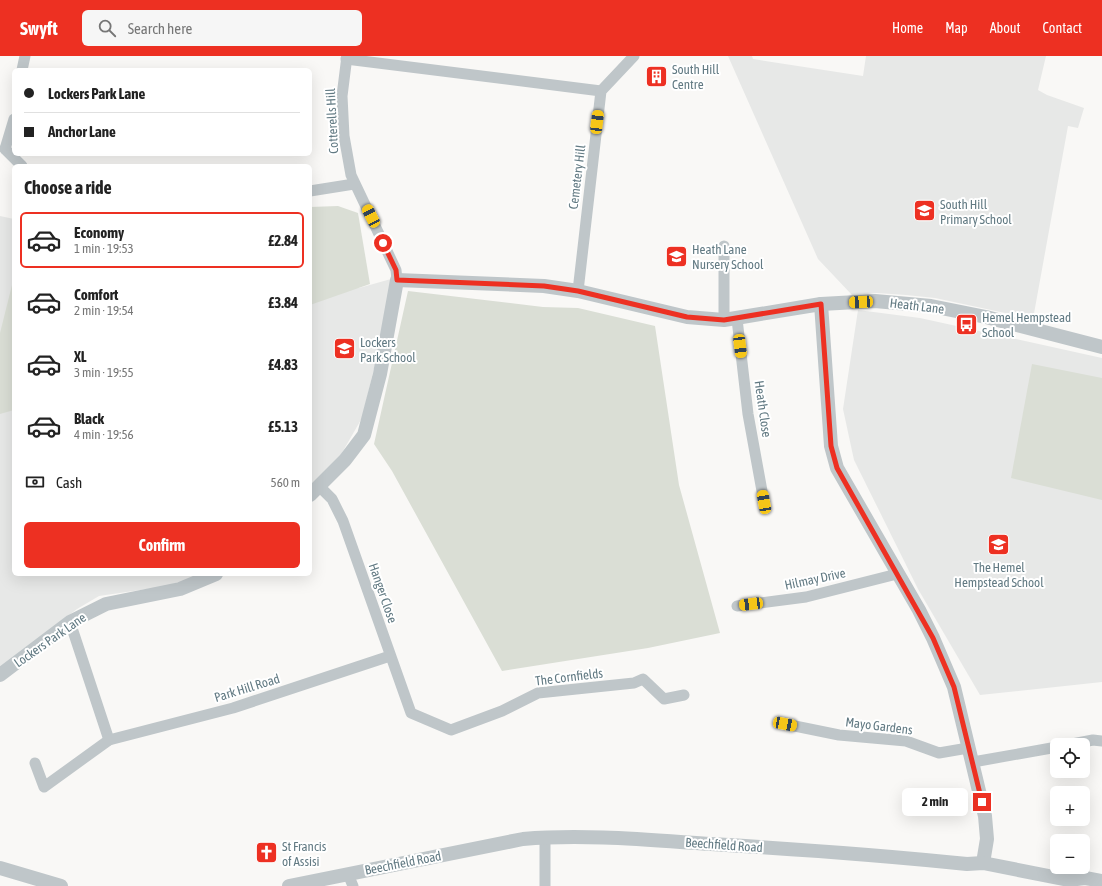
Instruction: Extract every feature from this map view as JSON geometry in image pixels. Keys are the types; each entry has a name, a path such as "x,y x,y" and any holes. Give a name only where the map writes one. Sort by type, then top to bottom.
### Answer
{"street":[{"path":"22,68 25,56"},
{"path":"346,57 601,91 634,56"},
{"name":"Cotterells Hill","path":"346,57 342,96 344,136 354,184"},
{"name":"Cemetery Hill","path":"578,291 601,91"},
{"path":"12,124 2,150 20,164"},
{"path":"312,191 354,184 396,270 397,280 380,374 364,435 345,460 315,491"},
{"name":"Heath Close","path":"724,246 731,320 764,502"},
{"name":"Heath Lane","path":"397,280 544,286 578,291 687,317 731,320 821,304 875,302 931,306 1102,347"},
{"path":"821,304 831,446 837,468 933,638 954,687 985,816 987,839 983,863"},
{"name":"Hanger Close","path":"315,491 332,499 343,521 411,713"},
{"name":"Hilmay Drive","path":"737,606 806,598 897,574"},
{"name":"Lockers Park Lane","path":"0,675 70,622 106,604 180,589 211,576"},
{"path":"70,622 109,740"},
{"name":"Park Hill Road","path":"35,763 44,787 109,740 233,708 390,656"},
{"name":"The Cornfields","path":"411,713 450,730 502,711 538,693 634,684 643,679 664,699 684,695"},
{"name":"Mayo Gardens","path":"785,724 840,735 906,741 939,753 968,748"},
{"path":"1090,741 1102,741"},
{"path":"973,762 1050,748"},
{"path":"545,837 545,886"},
{"name":"Beechfield Road","path":"290,886 350,880 523,839 545,837 656,840 862,854 967,864 983,863 1068,883 1085,878 1102,881"},
{"path":"0,868 61,886"}],"shaded area":[{"name":"South Hill Primary School","path":"728,56 752,56 753,59 863,76 866,56 1046,56 1038,90 1047,95 1084,108 1078,128 1068,126 1033,319 935,298 877,293 852,295 818,259"},
{"path":"338,206 358,213 370,284 312,304 312,207"},
{"path":"0,216 12,219 12,576 197,576 168,586 99,596 77,609 0,668"},
{"name":"Lockers Park School","path":"312,244 354,273 359,288 391,279 393,290 362,418 332,470 312,487"},
{"path":"12,285 12,411 0,414 0,333"},
{"path":"408,291 543,307 578,308 655,326 679,485 720,633 648,648 502,671 392,471 374,444"},
{"name":"The Hemel Hempstead School","path":"858,310 920,318 1102,358 1102,682 980,695 918,589 854,460 843,409"},
{"path":"1032,364 1102,378 1102,500 1011,478"}],"place":[{"name":"South Hill Centre","path":"657,76"},
{"name":"South Hill Primary School","path":"925,211"},
{"name":"Heath Lane Nursery School","path":"676,256"},
{"name":"Hemel Hempstead School","path":"966,324"},
{"name":"Lockers Park School","path":"345,349"},
{"name":"The Hemel Hempstead School","path":"999,545"},
{"name":"St Francis of Assisi","path":"267,853"}],"route":[{"path":"383,243 396,270 397,280 544,286 578,291 687,317 724,320 821,304 831,446 837,468 919,610 933,638 954,687 982,802"}]}
